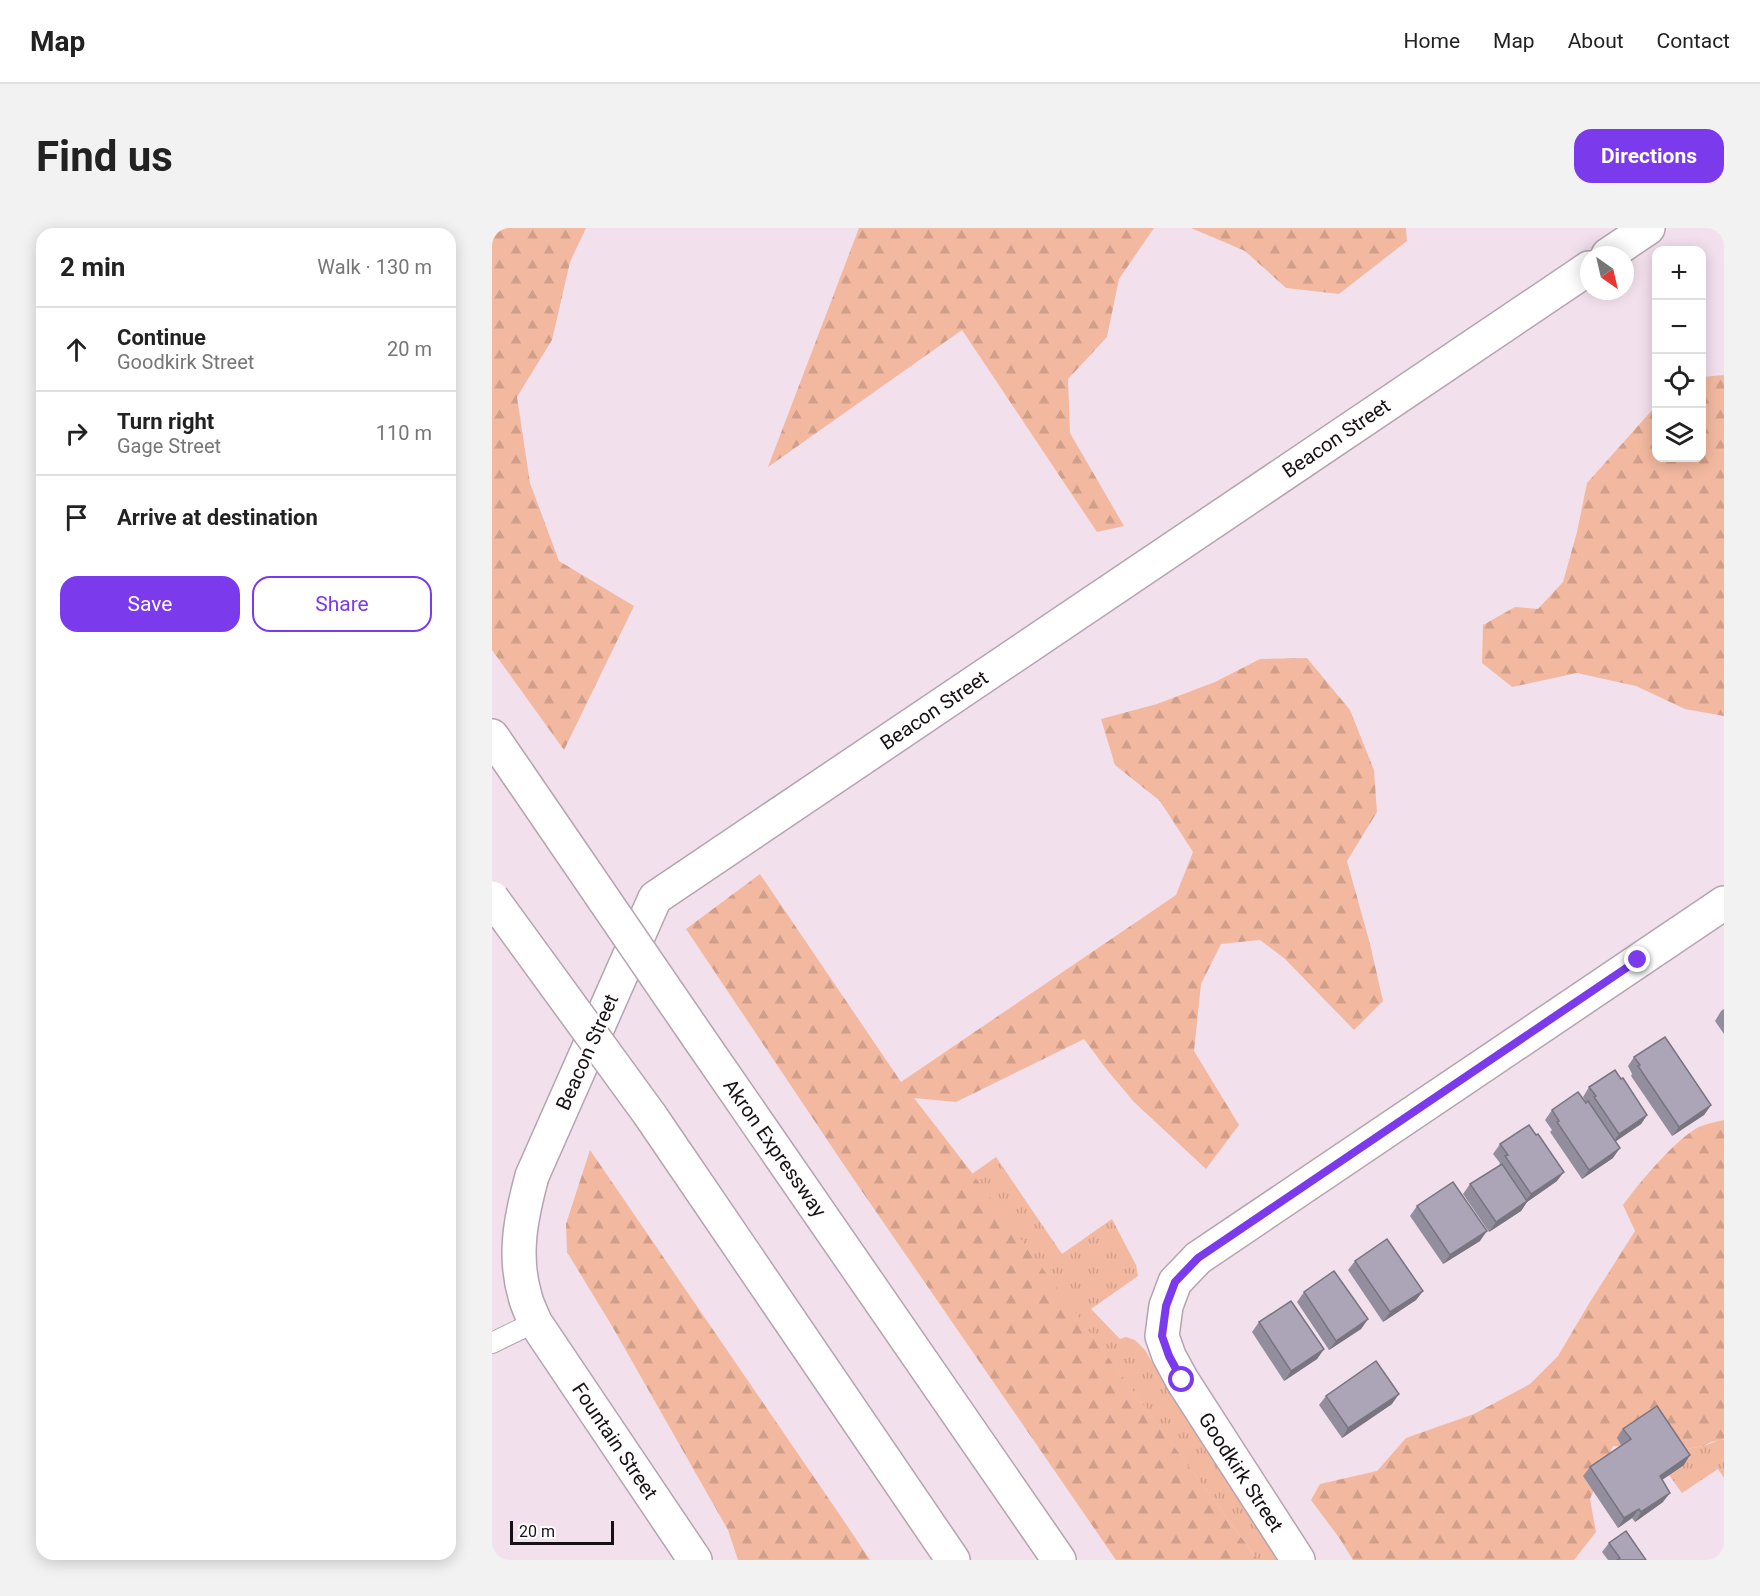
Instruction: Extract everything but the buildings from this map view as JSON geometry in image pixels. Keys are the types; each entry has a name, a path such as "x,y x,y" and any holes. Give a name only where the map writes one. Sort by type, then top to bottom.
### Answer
{"main road":[{"path":"1621,246 1648,228"},
{"name":"Beacon Street","path":"536,1322 525,1297 520,1268 519,1236 532,1176 655,898 1580,274"},
{"name":"Akron Expressway","path":"492,736 1059,1560"},
{"path":"492,898 650,1115 953,1560"},
{"name":"Goodkirk Street","path":"1298,1560 1182,1380 1169,1356 1162,1336 1166,1306 1175,1282 1198,1258 1724,903"},
{"name":"Fountain Street","path":"536,1322 695,1560"}],"lane":[{"path":"492,1344 536,1322"}],"green space":[{"path":"492,228 586,228 570,262 552,340 517,397 530,483 559,561 634,606 564,750 492,650"},
{"path":"859,228 1154,228 1119,279 1107,337 1068,379 1070,433 1124,526 1097,532 962,330 768,467"},
{"path":"1191,228 1406,228 1407,241 1339,294 1286,288 1245,251"},
{"path":"1724,375 1724,716 1685,709 1636,686 1577,673 1512,687 1482,663 1483,625 1515,607 1538,609 1563,582 1577,532 1587,483 1652,410 1652,462 1706,462 1706,377"},
{"path":"1307,658 1350,710 1374,770 1377,812 1347,861 1383,1001 1354,1030 1285,959 1260,940 1221,944 1201,984 1194,1051 1239,1125 1206,1169 1134,1102 1084,1039 956,1102 914,1098 1258,1560 1116,1560 848,1171 686,929 760,874 901,1082 1176,895 1193,852 1160,801 1115,765 1101,719 1157,704 1215,682 1260,659"},
{"path":"1724,1120 1724,1439 1704,1446 1674,1451 1613,1446 1590,1499 1596,1532 1574,1560 1353,1560 1311,1500 1320,1484 1377,1471 1406,1438 1474,1414 1530,1384 1558,1356 1635,1231 1623,1205 1668,1152 1688,1134 1707,1124"},
{"path":"590,1150 870,1560 738,1560 728,1530 612,1326 567,1252 566,1224"},
{"path":"996,1157 1062,1254 1112,1219 1136,1265 1138,1276 1091,1309 1120,1339 1126,1337 1135,1340 1145,1350 1278,1560 1258,1560 972,1174"},
{"path":"1721,1439 1724,1440 1724,1478 1718,1469 1682,1493 1669,1475 1683,1465 1674,1451 1704,1446"}],"route":[{"path":"1182,1380 1169,1356 1162,1336 1166,1306 1175,1282 1198,1258 1638,960"}]}
